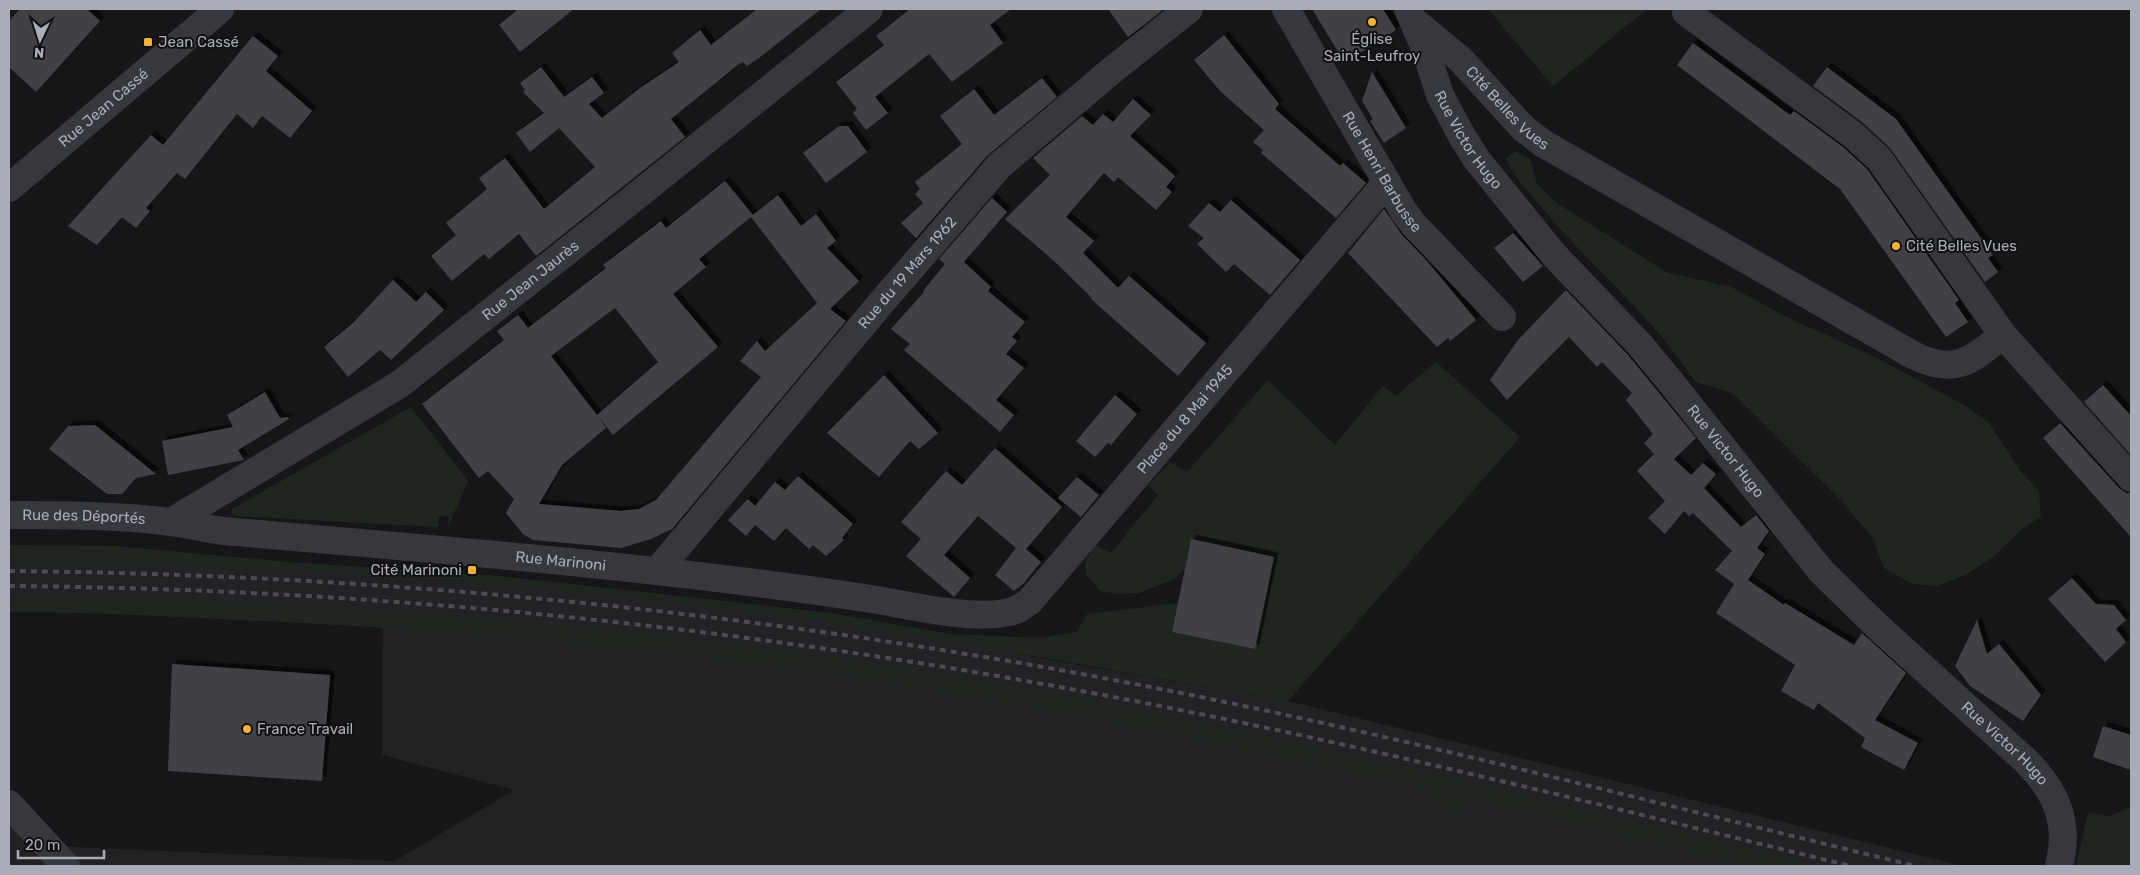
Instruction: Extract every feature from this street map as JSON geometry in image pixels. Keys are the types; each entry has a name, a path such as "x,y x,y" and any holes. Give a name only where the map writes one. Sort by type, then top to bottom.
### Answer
{"street":[{"name":"Rue Jean Cassé","path":"9,188 220,9"},
{"name":"Rue Jean Jaurès","path":"166,522 400,384 869,9"},
{"name":"Rue du 19 Mars 1962","path":"658,570 999,166 1189,9"},
{"name":"Rue Henri Barbusse","path":"1286,9 1414,225 1502,317"},
{"path":"1686,12 1868,148 1879,159 2003,335 2131,478"},
{"name":"Cité Belles Vues","path":"1411,15 1460,58 1524,129 1544,144 1913,355 1939,366 1964,363 1975,357 2003,335"},
{"name":"Rue Victor Hugo","path":"1411,15 1440,95 1463,138 1482,165 1555,256 1674,385 1826,577 1878,627 2026,761 2045,782 2059,810 2063,823 2062,852 2058,866"},
{"name":"Place du 8 Mai 1945","path":"961,613 992,615 1022,608 1030,601 1387,182"},
{"name":"Rue des Déportés","path":"9,515 86,516 166,522"},
{"name":"Rue Marinoni","path":"166,522 224,532 658,570 961,613"},
{"path":"9,804 66,866"}],"shaded area":[{"path":"1488,9 1647,9 1553,86"},
{"path":"1516,151 1530,159 1537,184 1555,202 1666,272 1731,287 1791,319 1875,357 1964,405 1989,423 2021,472 2039,491 2041,516 2022,529 1993,557 1964,576 1936,586 1912,584 1884,568 1873,538 1839,498 1732,393 1695,382 1662,337 1567,237 1519,181 1510,166 1506,158"},
{"path":"1436,362 1520,437 1288,701 829,622 752,611 592,593 342,572 176,565 9,563 9,545 115,546 288,562 496,576 831,613 951,634 1042,638 1077,632 1087,614 1178,603 1172,632 1255,649 1274,557 1191,539 1185,569 1174,579 1139,593 1117,594 1100,591 1086,574 1085,560 1096,545 1111,553 1158,495 1148,486 1170,462 1187,472 1268,380 1335,445 1383,386 1396,396"},
{"path":"411,407 468,481 448,527 449,517 439,516 438,527 235,516 231,513 232,509"},
{"path":"9,553 161,554 496,576 831,613 1039,658 1288,701 1963,866 9,866 9,825 28,845 395,861 514,790 382,755 383,627 84,612 9,612"},
{"path":"9,596 269,604 529,622 788,651 917,670 1112,704 1521,795 1817,866 1750,866 1464,797 1458,818 1423,788 1043,709 850,677 656,652 462,634 202,618 9,612"},
{"path":"2131,807 2131,866 2076,866 2088,813 2110,816"}],"building":[{"path":"20,9 87,9 100,21 36,92 9,67 9,21"},
{"path":"518,9 574,9 520,52 499,25"},
{"path":"757,9 821,9 747,66 743,62 740,63 671,119 685,137 536,256 519,234 489,259 484,254 452,281 431,256 456,235 446,223 487,189 479,178 505,158 544,209 595,167 559,128 530,152 516,133 544,113 523,92 525,90 520,83 541,67 564,97 592,77 604,93 589,104 602,118 640,88 679,62 672,53 700,30 711,45"},
{"path":"910,9 1011,9 990,25 1003,43 952,82 929,54 875,97 888,113 866,130 853,113 857,109 836,82 884,45 876,36"},
{"path":"1108,9 1164,9 1128,37"},
{"path":"1312,9 1383,9 1396,30 1345,63"},
{"path":"1224,35 1279,104 1275,109 1340,166 1343,163 1366,183 1336,218 1261,153 1263,150 1253,142 1264,130 1220,91 1194,60"},
{"path":"253,36 278,56 266,71 312,111 290,138 262,116 253,128 237,114 185,179 177,173 146,208 150,211 136,228 122,217 97,245 68,226 151,135 163,145"},
{"path":"1693,43 1790,115 1794,111 1843,147 1867,169 1959,300 1955,303 1968,322 1946,337 1840,189 1677,65"},
{"path":"1827,67 1896,119 1993,255 1988,258 1998,272 1985,282 1890,148 1862,122 1813,86"},
{"path":"1372,72 1406,128 1384,143 1370,121 1373,119 1362,101"},
{"path":"1042,78 1057,97 987,156 916,238 901,223 923,203 915,194 920,189 915,182 962,144 940,116 974,89 994,115"},
{"path":"1133,99 1151,115 1130,136 1175,176 1166,187 1172,192 1156,210 1118,177 1114,182 1104,173 1066,217 1094,241 1083,253 1118,288 1129,276 1206,343 1178,376 1091,299 1054,261 1005,219 1050,175 1033,158 1082,116 1093,125 1103,114 1113,122"},
{"path":"839,126 848,126 867,152 826,183 803,153"},
{"path":"725,181 753,215 778,195 801,226 816,214 836,241 827,248 859,281 830,309 846,321 672,529 651,539 621,548 533,540 523,534 506,513 514,499 488,471 479,478 422,404 504,340 497,331 518,315 528,328 606,268 603,265 661,221 666,228","holes":["751,217 817,303 765,351 757,341 740,361 761,377 656,500 639,509 621,511 539,504 562,465 606,428 598,416 613,435 718,347 673,294 706,267 699,259","615,308 658,362 597,415 551,356"]},
{"path":"992,198 1007,212 964,262 991,287 988,291 1025,322 1012,337 1017,341 1006,354 1024,368 996,400 1014,415 1000,432 904,350 910,344 891,329 924,292 945,264 939,259"},
{"path":"1231,200 1300,260 1270,295 1234,264 1226,272 1197,244 1204,238 1188,226 1209,203 1220,212"},
{"path":"1384,209 1402,235 1427,261 1476,320 1450,341 1448,338 1437,347 1348,253"},
{"path":"1513,233 1543,266 1523,282 1494,248"},
{"path":"393,280 416,302 426,292 444,310 391,360 380,350 348,377 324,347 353,323"},
{"path":"1566,290 1628,355 1696,438 1674,459 1691,475 1703,463 1716,474 1704,488 1741,527 1756,515 1769,531 1757,548 1765,554 1748,580 1784,605 1785,603 1854,645 1862,633 1906,673 1875,720 1918,743 1904,770 1861,747 1865,738 1818,703 1814,710 1781,691 1795,665 1716,613 1734,584 1715,570 1732,551 1693,513 1689,516 1684,511 1665,534 1648,518 1665,501 1637,471 1654,454 1644,443 1653,434 1626,400 1632,393 1602,362 1597,367 1569,337 1507,400 1490,380 1518,340"},
{"path":"884,375 938,433 919,449 910,441 879,477 827,433"},
{"path":"2103,385 2131,416 2131,455 2084,402"},
{"path":"265,392 280,418 288,417 289,419 238,450 244,460 168,475 162,441 233,427 227,415"},
{"path":"1115,395 1137,414 1111,445 1108,443 1095,457 1076,441"},
{"path":"2060,423 2119,488 2126,493 2131,493 2131,537 2043,438"},
{"path":"95,425 156,474 136,478 122,494 107,494 49,449 68,426"},
{"path":"995,448 1062,507 1026,549 1041,562 1023,584 1014,591 995,575 1016,548 978,516 944,555 970,578 954,597 906,556 921,539 901,522 946,471 962,485"},
{"path":"798,476 853,524 842,538 844,540 826,556 813,545 809,549 786,528 774,541 755,525 746,536 728,520 748,499 755,506 775,482 785,490"},
{"path":"1077,477 1099,495 1081,517 1058,498"},
{"path":"1191,539 1274,557 1255,649 1172,632"},
{"path":"2072,578 2096,604 2114,605 2126,620 2116,629 2126,642 2105,662 2048,599"},
{"path":"1977,620 1987,654 1999,644 2041,695 2023,721 1970,686 1955,666"},
{"path":"172,664 330,675 322,781 168,771"},
{"path":"2103,726 2131,735 2131,770 2093,757"}],"railway":[{"path":"9,571 325,582 482,594 639,609 796,628 952,652 1108,679 1345,728 1509,766 1916,866"},
{"path":"9,586 288,595 427,604 566,617 843,651 981,673 1211,716 1395,756 1851,866"}],"place":[{"name":"Église Saint-Leufroy","path":"1372,22"},
{"name":"Jean Cassé","path":"148,42"},
{"name":"Cité Belles Vues","path":"1896,246"},
{"name":"Cité Marinoni","path":"472,570"},
{"name":"France Travail","path":"247,729"}]}
